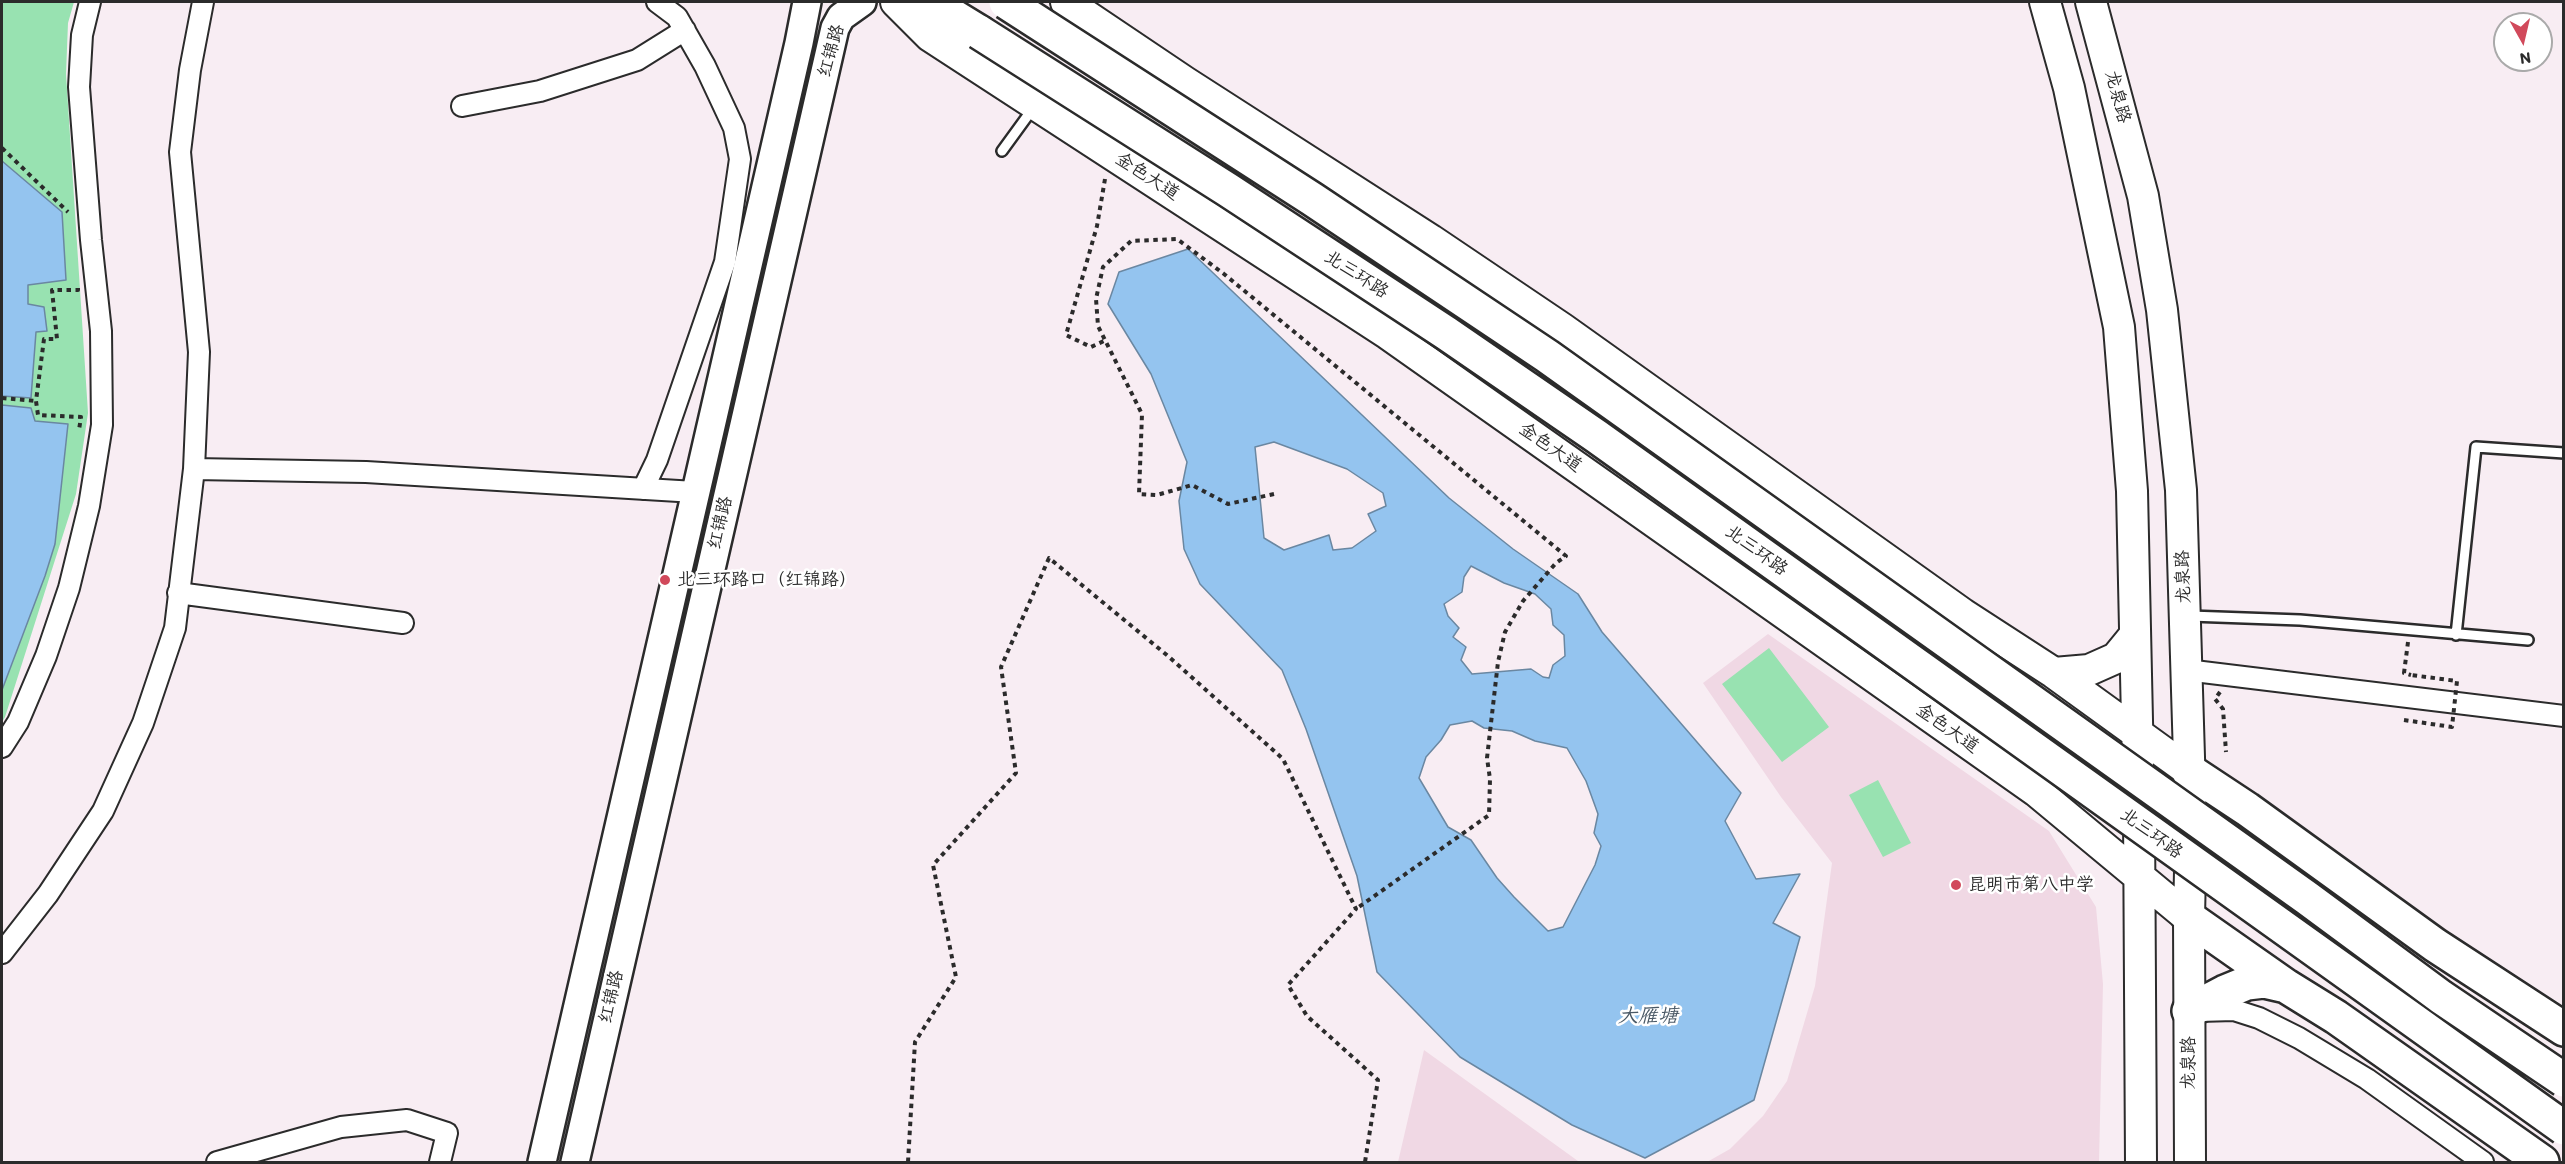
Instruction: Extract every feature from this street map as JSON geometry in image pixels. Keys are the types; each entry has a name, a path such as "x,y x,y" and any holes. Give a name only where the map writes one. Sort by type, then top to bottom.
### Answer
{"highway":[{"name":"北三环路","path":"929,2 1247,203 1446,333 1596,436 2564,1128"},
{"name":"北三环路","path":"1006,2 1312,199 1547,356 2298,891 2441,997 2564,1080"},
{"path":"2188,771 2247,809 2435,945 2564,1029"},
{"path":"2188,918 2286,986 2336,1017 2542,1162"},
{"path":"2189,1011 2247,983 2264,981 2286,986"}],"main road":[{"name":"金色大道","path":"896,2 930,36 1388,334 2036,791 2188,918"},
{"path":"1066,2 1544,316 1963,614 2054,672 2188,771"},
{"path":"2044,2 2069,88 2119,327 2132,491 2138,732 2141,1162"},
{"name":"龙泉路","path":"2091,2 2143,195 2162,310 2181,490 2191,824 2188,918 2190,1162"},
{"path":"1904,698 1936,696 1963,676 1972,645 1963,614"},
{"path":"2054,672 2089,670 2116,658 2134,636"}],"street":[{"path":"2,747 18,722 46,656 69,588 89,506 102,425 101,331 79,87 82,35 90,2"},
{"path":"2,953 48,894 103,811 142,723 175,628 194,469 199,352 180,152 190,70 203,2"},
{"path":"643,489 665,439 725,262 740,159 734,128 705,66 677,17 657,2"},
{"name":"红锦路","path":"542,1162 807,2"},
{"name":"红锦路","path":"575,1162 835,28 841,17 862,2"},
{"path":"462,106 540,91 637,60 685,30"},
{"path":"194,469 366,472 695,492"},
{"path":"178,593 403,623"},
{"path":"2186,670 2564,716"},
{"path":"2189,1011 2234,1010 2259,1018 2299,1038 2367,1079 2482,1162"},
{"path":"217,1162 341,1127 407,1120 447,1133 440,1162"}],"lane":[{"path":"1002,151 1036,105"},
{"path":"2456,635 2476,447 2564,453"},
{"path":"2185,616 2300,620 2528,640"}],"path":[{"path":"2,148 68,211 70,222"},
{"path":"1106,340 1090,347 1066,335 1097,226 1107,171"},
{"path":"1274,494 1228,504 1192,485 1157,495 1138,494 1142,414 1098,326 1096,299 1103,267 1131,241 1177,239 1224,274 1566,556 1556,563 1523,601 1505,632 1498,663 1487,758 1490,779 1489,815 1356,909 1288,985 1307,1016 1378,1080 1365,1162"},
{"path":"76,279 78,290 52,290 57,339 44,339 36,401 38,415 81,417 78,453 97,456"},
{"path":"2,398 36,401"},
{"path":"908,1162 915,1042 956,977 933,866 1016,773 1002,667 1049,558 1168,656 1283,759 1356,909"},
{"path":"2404,720 2452,727 2457,681 2404,673 2409,630"},
{"path":"2215,699 2223,709 2226,752"}],"shaded area":[{"name":"昆明市第八中学","path":"1768,634 2049,831 2096,907 2103,984 2099,1162 1707,1162 1730,1149 1763,1116 1787,1081 1815,986 1832,863 1781,797 1703,683"},
{"path":"1424,1050 1578,1161 1584,1162 1398,1162"}],"green space":[{"path":"2,2 74,2 68,23 66,74 88,413 76,494 2,722"},
{"path":"1769,648 1829,727 1782,762 1722,684"},
{"path":"1878,780 1911,843 1883,857 1849,795"}],"water":[{"path":"2,161 62,212 66,280 28,285 28,304 44,307 47,331 36,332 31,398 2,396"},
{"name":"大雁塘","path":"1188,249 1449,498 1513,549 1578,594 1602,632 1741,793 1725,821 1756,879 1800,874 1773,923 1800,937 1754,1100 1645,1158 1572,1125 1460,1057 1377,972 1357,876 1306,729 1282,670 1200,584 1184,549 1179,501 1187,462 1151,374 1108,304 1119,272","holes":["1274,442 1347,469 1383,493 1386,506 1368,514 1376,531 1352,548 1333,550 1329,535 1284,550 1264,538 1255,447","1471,566 1504,583 1535,594 1551,609 1553,625 1564,635 1565,656 1553,665 1549,678 1531,669 1472,674 1461,660 1466,647 1453,637 1459,628 1448,616 1444,604 1462,592 1464,577","1472,721 1484,728 1512,731 1535,741 1567,748 1586,781 1598,814 1594,833 1601,846 1595,865 1563,927 1548,931 1514,897 1497,878 1471,840 1448,827 1419,778 1426,757 1450,725"]},
{"path":"2,405 31,408 35,421 68,424 55,544 2,690"}],"place":[{"name":"北三环路口（红锦路）","path":"665,580"},
{"name":"昆明市第八中学","path":"1956,885"}]}
